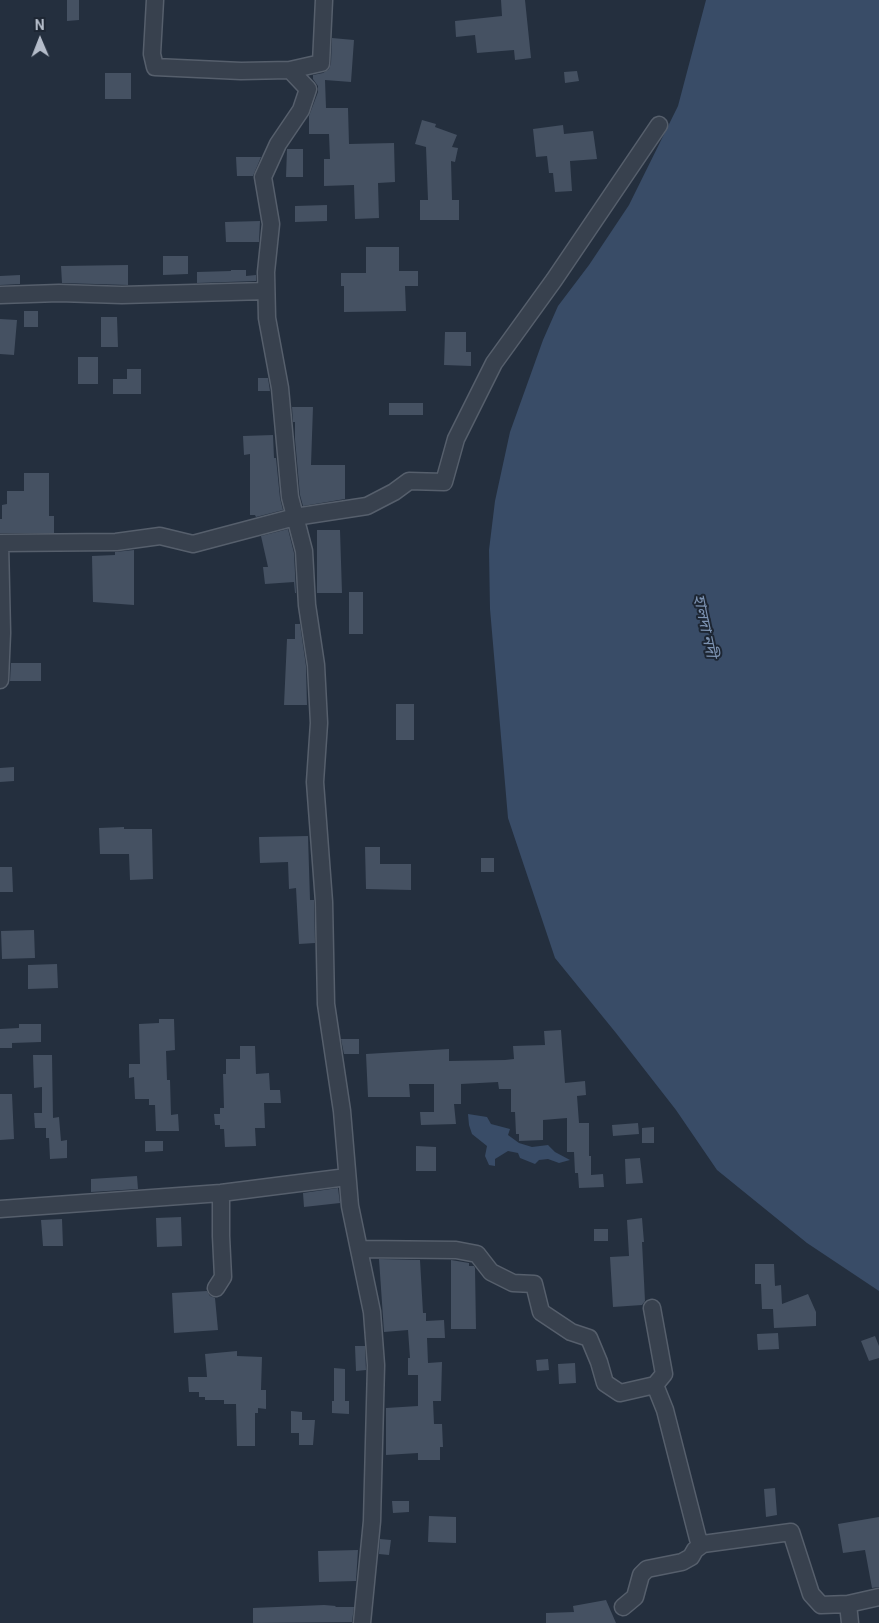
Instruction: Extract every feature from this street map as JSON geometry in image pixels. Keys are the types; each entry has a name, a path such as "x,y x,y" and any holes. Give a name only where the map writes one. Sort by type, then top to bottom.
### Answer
{"street":[{"path":"155,0 152,54 155,67 241,71 290,70 321,63 324,0"},
{"path":"290,70 308,89 301,110 278,144 263,177 271,224 266,272 267,318 280,388 290,496 304,551 308,605 316,665 319,723 315,782 324,902 326,1004 342,1111 350,1206 372,1312 376,1364 372,1521 362,1623"},
{"path":"0,680 2,633 0,543 116,542 160,536 193,544 295,517 367,506 394,492 409,481 444,482 456,439 494,363 554,280 659,124"},
{"path":"0,295 266,291"},
{"path":"0,1209 221,1193 347,1177"},
{"path":"216,1288 222,1277 221,1193"},
{"path":"360,1249 456,1250 477,1254 492,1272 513,1283 534,1284 541,1312 571,1332 589,1338 605,1382 620,1393 655,1385 664,1374 652,1308"},
{"path":"655,1385 665,1410 698,1539 703,1544"},
{"path":"623,1607 635,1597 641,1575 647,1569 682,1562 703,1544 791,1532 811,1594 820,1605 848,1604 879,1597"},
{"path":"848,1604 850,1623"}],"water":[{"name":"হালদা নদী","path":"706,0 879,0 879,1291 807,1243 717,1170 676,1110 555,958 508,818 490,609 489,550 495,501 510,432 543,340 558,306 589,265 629,205 678,106"},
{"path":"468,1114 487,1117 491,1124 510,1129 508,1135 519,1143 532,1147 548,1145 555,1152 570,1160 559,1163 548,1159 539,1160 535,1164 520,1158 518,1153 508,1151 495,1159 495,1166 489,1165 485,1156 487,1146 472,1134"}],"building":[{"path":"67,0 79,0 79,20 67,21"},
{"path":"501,0 525,0 531,58 515,60 514,50 477,53 475,35 456,37 455,21 502,16"},
{"path":"332,38 354,40 351,82 325,80 326,108 348,108 349,144 394,143 395,182 378,183 379,218 355,219 354,185 324,186 324,159 330,159 329,134 309,134 309,116 318,92 318,86 313,79 313,75 323,73 329,69"},
{"path":"577,71 579,81 565,83 564,72"},
{"path":"105,73 131,73 131,99 105,99"},
{"path":"422,120 436,124 435,127 457,135 452,147 458,148 455,162 451,161 452,200 459,200 459,220 420,220 420,200 428,200 426,147 415,144"},
{"path":"563,125 564,134 593,131 597,159 570,161 572,191 555,192 553,173 549,173 547,156 536,157 533,129"},
{"path":"287,149 303,149 303,177 286,177"},
{"path":"236,157 261,157 253,176 237,176"},
{"path":"327,205 327,221 295,222 295,206"},
{"path":"260,221 259,242 226,242 225,222"},
{"path":"366,247 399,247 399,271 418,271 418,286 405,286 406,311 344,312 344,286 341,286 341,273 366,273"},
{"path":"163,256 188,256 188,274 163,275"},
{"path":"128,265 128,285 62,283 61,266"},
{"path":"246,270 246,276 256,275 256,281 197,283 197,272"},
{"path":"20,275 20,284 0,285 0,276"},
{"path":"24,311 38,311 38,327 24,327"},
{"path":"101,317 117,317 118,347 101,347"},
{"path":"0,319 17,320 14,355 0,354"},
{"path":"445,332 466,332 466,352 471,352 471,366 444,365"},
{"path":"78,357 98,357 98,384 78,384"},
{"path":"127,369 141,369 141,394 113,394 113,379 127,379"},
{"path":"258,378 268,378 270,391 258,391"},
{"path":"389,403 423,403 423,415 389,415"},
{"path":"292,407 313,407 311,465 345,465 345,499 303,506 300,495 295,422 293,422"},
{"path":"273,435 274,458 276,458 283,510 256,517 255,515 250,515 250,454 244,455 243,436"},
{"path":"24,473 49,473 49,516 54,516 54,533 0,533 2,505 7,504 7,491 24,491"},
{"path":"288,529 294,553 296,593 294,582 265,584 263,567 268,567 261,536"},
{"path":"317,530 340,530 342,593 317,593"},
{"path":"134,550 134,605 93,602 92,556 115,555 115,552"},
{"path":"349,592 363,592 363,634 349,634"},
{"path":"295,624 300,624 306,666 307,705 284,705 287,639 295,639"},
{"path":"11,663 41,663 41,681 10,681"},
{"path":"396,704 414,704 414,740 396,740"},
{"path":"14,767 14,781 0,782 0,768"},
{"path":"124,827 124,829 152,829 153,879 130,880 129,854 100,854 99,828"},
{"path":"308,836 310,900 314,900 315,943 299,944 296,888 289,889 288,862 260,863 259,837"},
{"path":"365,847 380,847 380,864 411,864 411,890 366,889"},
{"path":"481,858 494,858 494,872 481,872"},
{"path":"0,867 12,867 13,892 0,892"},
{"path":"34,930 35,958 2,959 1,931"},
{"path":"57,964 58,988 28,989 28,965"},
{"path":"159,1019 174,1019 175,1050 166,1051 167,1080 170,1080 171,1115 178,1114 179,1131 156,1131 155,1105 149,1105 149,1099 135,1099 134,1077 129,1078 129,1064 140,1064 139,1024 159,1023"},
{"path":"19,1024 41,1024 41,1042 12,1043 12,1048 0,1048 0,1029 19,1028"},
{"path":"561,1030 565,1083 585,1081 586,1095 577,1096 579,1123 589,1123 591,1175 603,1174 604,1187 579,1188 578,1173 575,1173 574,1152 567,1152 567,1118 543,1120 543,1140 519,1141 519,1134 516,1134 515,1112 511,1112 511,1089 499,1089 498,1082 461,1084 461,1104 454,1104 456,1124 421,1125 420,1112 434,1112 434,1084 409,1084 410,1097 368,1097 366,1054 449,1049 449,1061 514,1059 513,1046 545,1045 544,1031"},
{"path":"341,1039 359,1039 359,1054 344,1054"},
{"path":"240,1046 255,1046 256,1074 269,1073 270,1090 280,1090 281,1103 264,1103 265,1128 255,1128 256,1146 225,1147 224,1129 220,1129 220,1125 215,1125 214,1114 220,1114 220,1108 224,1108 223,1074 226,1074 226,1059 240,1059"},
{"path":"33,1055 52,1055 53,1118 59,1117 61,1141 67,1140 67,1158 50,1159 49,1138 46,1138 46,1128 35,1128 34,1113 42,1113 42,1087 34,1088"},
{"path":"0,1094 12,1094 14,1139 0,1140"},
{"path":"638,1123 639,1134 613,1136 612,1125"},
{"path":"654,1127 654,1143 642,1143 642,1128"},
{"path":"145,1141 163,1141 163,1151 145,1152"},
{"path":"416,1146 436,1147 436,1171 416,1171"},
{"path":"640,1158 643,1183 626,1184 625,1159"},
{"path":"137,1176 138,1189 91,1192 91,1179"},
{"path":"338,1188 340,1203 304,1207 303,1193"},
{"path":"181,1217 182,1246 157,1247 156,1218"},
{"path":"642,1218 645,1301 642,1305 613,1307 610,1257 629,1256 627,1220"},
{"path":"62,1219 63,1246 43,1246 41,1220"},
{"path":"594,1229 608,1229 608,1241 594,1241"},
{"path":"379,1259 420,1260 423,1313 426,1313 426,1321 444,1320 445,1338 427,1338 428,1363 442,1362 441,1401 433,1401 434,1424 442,1424 443,1447 440,1447 440,1460 418,1460 418,1453 386,1455 386,1408 418,1406 418,1375 408,1375 408,1358 410,1358 408,1330 384,1332"},
{"path":"451,1260 469,1263 469,1266 474,1266 475,1268 476,1329 451,1329"},
{"path":"755,1264 774,1264 775,1286 781,1285 782,1304 808,1294 816,1312 816,1326 774,1328 773,1309 762,1309 761,1284 755,1284"},
{"path":"207,1291 210,1296 215,1298 218,1330 174,1333 172,1293"},
{"path":"778,1333 779,1349 758,1350 757,1334"},
{"path":"875,1336 879,1346 879,1358 869,1361 861,1341"},
{"path":"355,1346 365,1346 366,1370 356,1371"},
{"path":"237,1351 237,1356 262,1357 261,1390 266,1390 266,1409 258,1408 258,1413 255,1413 255,1446 237,1446 236,1404 224,1404 224,1400 205,1400 205,1397 199,1397 199,1392 189,1392 188,1377 207,1377 205,1354"},
{"path":"548,1359 549,1370 537,1371 536,1360"},
{"path":"575,1363 576,1383 559,1384 558,1364"},
{"path":"334,1368 345,1369 345,1401 349,1401 349,1414 332,1413"},
{"path":"291,1411 302,1412 302,1420 315,1420 313,1445 299,1445 299,1433 291,1433"},
{"path":"775,1488 777,1515 766,1517 764,1489"},
{"path":"392,1501 409,1501 409,1512 393,1513"},
{"path":"429,1516 456,1517 456,1543 428,1542"},
{"path":"879,1517 879,1587 872,1588 865,1550 843,1553 838,1524"},
{"path":"380,1539 391,1540 389,1555 379,1554"},
{"path":"358,1550 356,1581 319,1582 318,1551"},
{"path":"606,1600 616,1623 546,1623 546,1613 574,1612 573,1606"},
{"path":"324,1605 354,1607 352,1622 253,1623 253,1608"}]}
